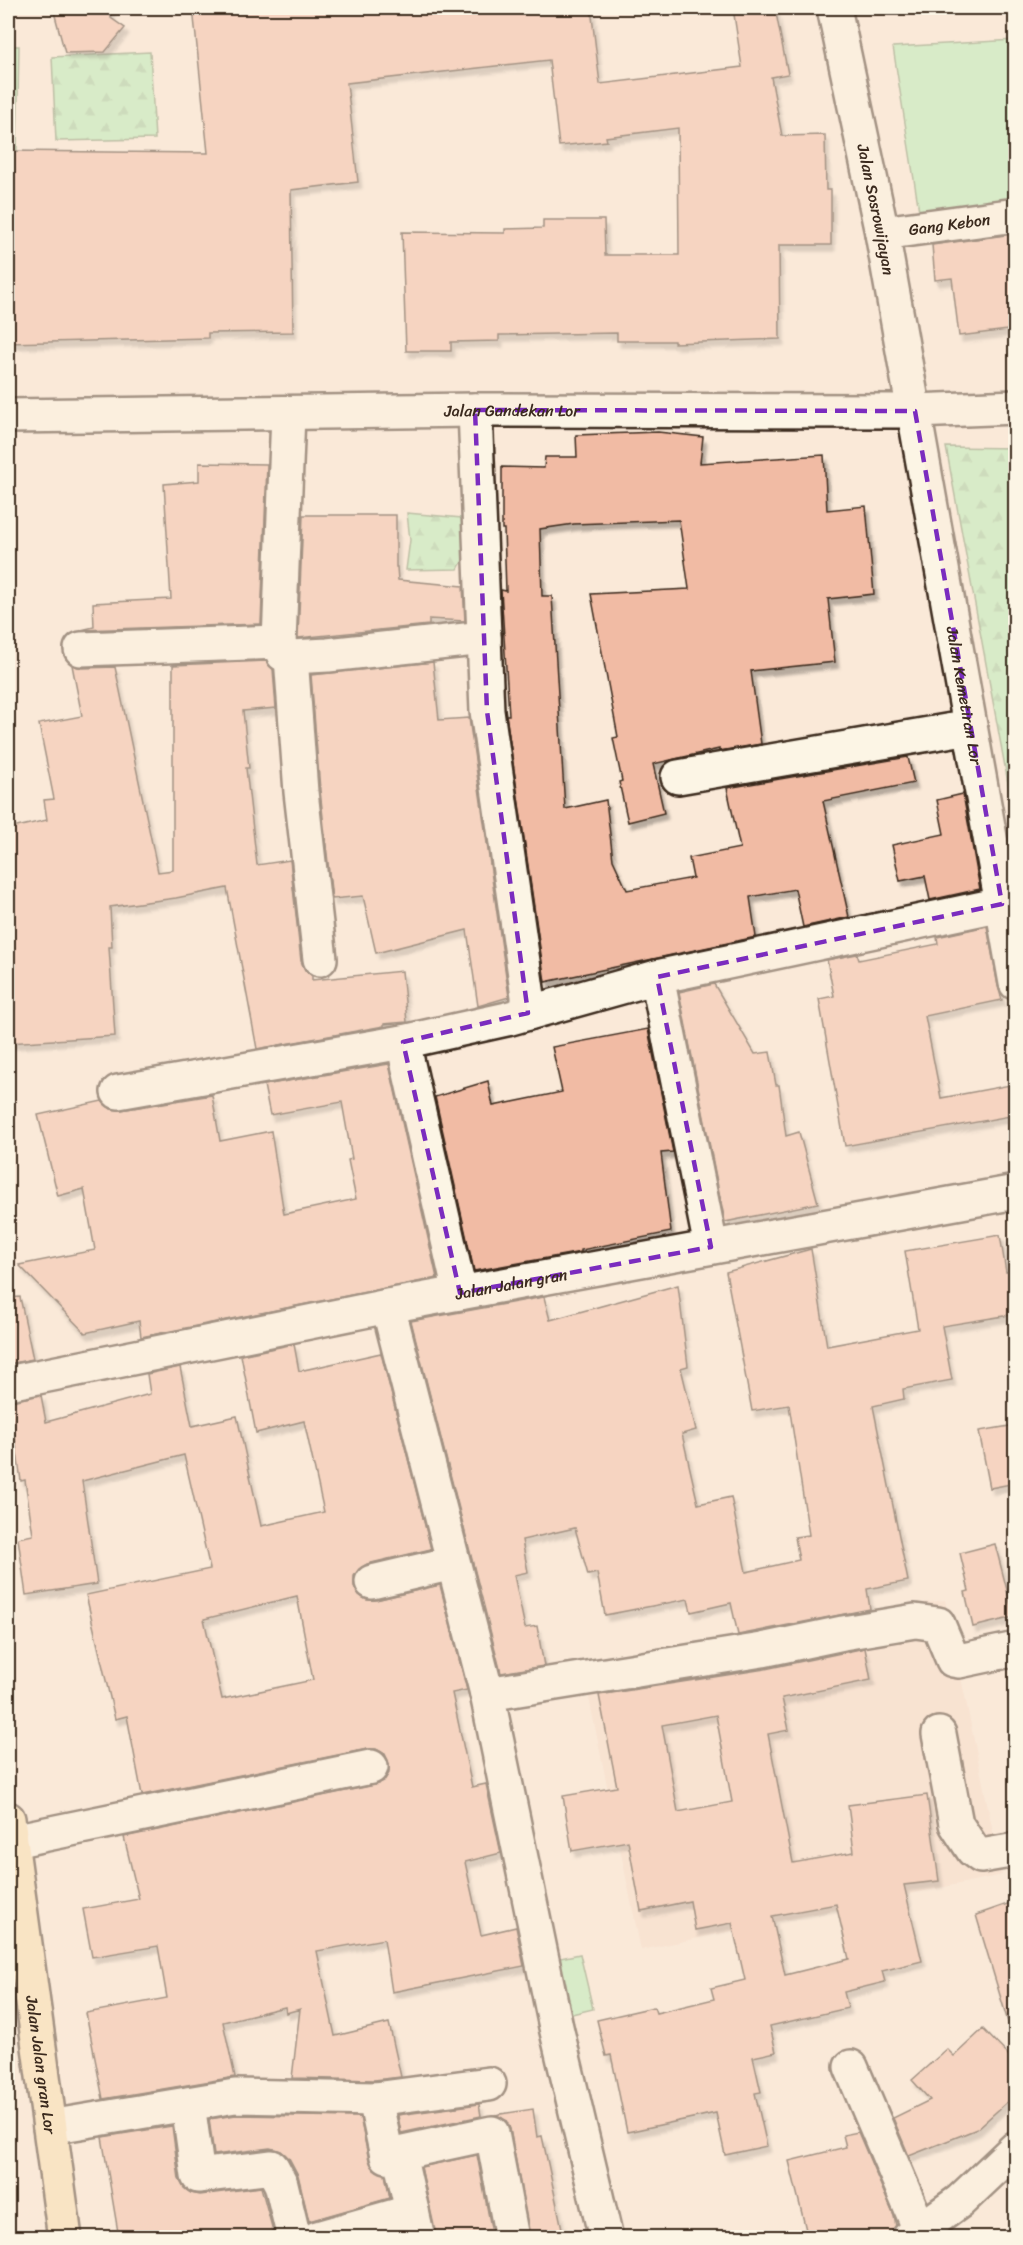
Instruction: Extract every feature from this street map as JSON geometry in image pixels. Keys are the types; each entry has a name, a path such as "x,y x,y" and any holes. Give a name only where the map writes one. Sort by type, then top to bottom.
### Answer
{"main road":[{"name":"Jalan Jalan gran Lor","path":"9,1834 50,2127 68,2231"}],"street":[{"name":"Jalan Sosrowijayan","path":"834,8 882,232 915,411"},
{"name":"Gang Kebon","path":"882,232 1016,215"},
{"name":"Jalan Gandekan Lor","path":"8,416 475,410 915,411 1016,407"},
{"path":"475,410 487,711 528,996 528,1013"},
{"name":"Jalan Kemetiran Lor","path":"915,411 1016,983"},
{"path":"288,414 285,649 320,959"},
{"path":"81,649 285,649 484,638"},
{"path":"678,777 970,727"},
{"path":"118,1092 403,1042 528,1013 657,977 1002,904"},
{"path":"657,977 711,1246"},
{"path":"403,1042 460,1293"},
{"name":"Jalan Jalan gran","path":"8,1383 388,1306 1016,1192"},
{"path":"388,1306 486,1694 556,2027 606,2238"},
{"path":"372,1582 453,1563"},
{"path":"486,1694 762,1650 915,1621 938,1624 953,1660 959,1661 1016,1649"},
{"path":"939,1734 956,1824 973,1850 981,1856 1016,1850"},
{"path":"9,1834 371,1767"},
{"path":"851,2067 915,2234 960,2201 1016,2148"},
{"path":"50,2127 236,2096 375,2099 489,2084"},
{"path":"375,2099 387,2156 492,2133 512,2238"},
{"path":"188,2104 198,2176 272,2167 280,2184 294,2238"},
{"path":"317,2238 415,2224 399,2153"}],"highlighted area":[{"path":"475,410 915,411 1002,904 657,977 711,1247 460,1293 403,1042 528,1013 487,711"}],"shaded area":[{"path":"945,1600 1002,1875 641,1950 584,1674 870,1610"}],"green space":[{"path":"1015,40 1015,200 919,211 893,47"},
{"path":"8,46 19,46 17,151 8,150"},
{"path":"150,52 155,139 56,141 52,57"},
{"path":"946,447 1015,448 1015,821"},
{"path":"407,513 462,518 468,551 458,569 406,570 410,540"},
{"path":"580,1954 593,2009 559,2017 546,1961"}],"building":[{"path":"53,8 111,8 111,18 125,28 105,52 65,53"},
{"path":"193,8 591,8 600,84 742,67 733,8 775,8 788,74 771,77 782,136 825,135 826,190 831,190 831,245 779,245 780,339 674,343 674,341 617,341 617,333 499,335 499,341 451,342 451,351 406,351 402,232 505,233 505,229 543,228 543,220 604,220 605,255 679,255 678,128 606,137 607,141 559,146 549,60 347,83 358,182 291,190 293,332 208,333 208,338 8,343 8,151 208,153"},
{"path":"1013,234 1016,251 1016,329 959,336 952,278 935,280 932,245"},
{"path":"658,432 703,437 700,463 824,455 827,510 866,506 874,594 828,599 835,662 751,671 761,744 719,751 719,749 653,764 664,813 628,822 619,782 622,781 613,738 618,737 591,594 689,589 679,520 574,524 540,529 542,596 552,596 565,809 606,800 613,860 627,890 693,878 689,858 740,848 727,788 908,757 914,783 823,801 849,917 803,927 795,889 750,897 756,937 545,982 506,715 509,715 501,590 506,591 504,529 502,529 502,467 544,468 545,457 577,457 576,435"},
{"path":"199,463 267,464 261,624 81,630 94,627 93,603 171,599 164,484 199,481"},
{"path":"303,515 396,515 398,580 463,586 465,621 429,619 429,625 298,638"},
{"path":"266,661 273,669 276,708 243,711 249,768 246,768 257,865 290,860 301,961 305,970 312,976 312,980 402,971 407,1022 384,1024 384,1026 257,1049 227,888 110,907 112,947 109,947 115,1036 8,1043 8,829 47,820 44,800 54,799 39,724 82,716 72,665 82,668 115,667 158,872 173,870 173,665"},
{"path":"433,662 439,720 469,718 509,997 478,1006 467,930 376,953 363,896 332,899 311,675"},
{"path":"963,794 980,889 930,900 925,876 900,881 892,845 944,834 937,800"},
{"path":"987,926 1002,1000 925,1016 941,1098 1010,1085 1016,1115 845,1146 819,999 834,996 827,960 857,954 859,960 938,944 937,937"},
{"path":"714,984 755,1054 770,1052 776,1085 779,1085 786,1136 799,1132 818,1203 725,1222 679,992"},
{"path":"648,1029 673,1152 661,1153 671,1232 581,1250 581,1252 474,1271 435,1097 488,1081 493,1106 562,1092 552,1047"},
{"path":"389,1064 437,1278 141,1337 139,1321 85,1333 19,1265 95,1250 84,1189 58,1196 38,1115 102,1101 111,1109 121,1110 212,1095 220,1141 271,1131 284,1214 356,1199 348,1160 352,1159 342,1102 270,1115 264,1085"},
{"path":"1000,1235 1006,1272 1016,1270 1016,1314 942,1326 952,1380 903,1389 904,1399 873,1406 908,1581 867,1589 870,1609 738,1635 731,1603 691,1612 688,1599 605,1615 597,1573 588,1575 575,1528 522,1540 528,1572 514,1575 525,1628 537,1626 544,1666 501,1673 411,1321 544,1297 550,1320 678,1285 688,1366 681,1368 696,1430 682,1434 698,1504 731,1497 746,1572 799,1560 795,1537 809,1535 789,1405 752,1411 726,1272 811,1249 827,1346 918,1329 905,1251"},
{"path":"20,1297 33,1359 8,1364 8,1298"},
{"path":"294,1344 299,1371 381,1353 431,1549 367,1564 354,1576 354,1586 359,1595 367,1600 376,1600 440,1585 467,1690 452,1693 472,1787 486,1784 501,1853 465,1862 481,1935 516,1927 524,1966 392,1992 384,1939 317,1951 335,2036 389,2023 401,2077 374,2080 292,2078 300,2009 286,2013 285,2007 223,2022 235,2077 103,2099 86,2013 167,1998 158,1946 92,1957 83,1909 139,1899 124,1837 375,1785 384,1781 389,1773 389,1764 385,1754 376,1749 367,1749 142,1795 127,1716 115,1719 86,1595 210,1569 184,1455 82,1481 97,1584 26,1595 18,1538 33,1535 25,1480 21,1481 10,1401 41,1395 46,1422 150,1394 147,1374 180,1367 192,1426 237,1416 261,1526 324,1512 304,1421 256,1433 241,1355","holes":["297,1596 313,1680 222,1699 204,1619"]},
{"path":"1016,1425 1016,1483 990,1488 979,1431"},
{"path":"995,1544 1014,1617 973,1627 965,1592 969,1591 960,1553"},
{"path":"865,1648 871,1680 782,1698 789,1730 768,1734 793,1863 854,1852 848,1805 927,1795 939,1881 904,1885 922,1961 882,1971 885,1982 844,1992 848,2008 770,2026 776,2052 753,2057 761,2092 755,2093 767,2146 725,2155 716,2113 627,2132 611,2055 606,2056 597,2020 654,2007 656,2013 714,1999 711,1988 745,1980 732,1923 695,1930 690,1901 641,1911 628,1841 572,1851 563,1796 617,1787 599,1695 765,1669","holes":["716,1715 732,1802 678,1812 662,1725","836,1904 849,1959 785,1975 772,1916"]},
{"path":"1016,1901 1016,2020 1008,2022 976,1915"},
{"path":"983,2029 1016,2063 1016,2094 977,2129 909,2156 893,2118 930,2100 912,2080 947,2049 954,2056"},
{"path":"479,2104 481,2116 401,2133 398,2115"},
{"path":"533,2109 537,2137 542,2136 564,2238 530,2238 510,2129 506,2120 494,2115"},
{"path":"236,2115 360,2117 369,2160 374,2169 385,2174 390,2198 309,2221 298,2175 289,2158 281,2151 270,2148 214,2155 209,2119"},
{"path":"172,2126 179,2179 184,2188 200,2195 261,2187 275,2238 119,2238 102,2137"},
{"path":"858,2132 894,2216 896,2226 891,2238 808,2238 789,2161 846,2147 843,2135"},
{"path":"477,2155 493,2238 436,2238 421,2167"}]}
